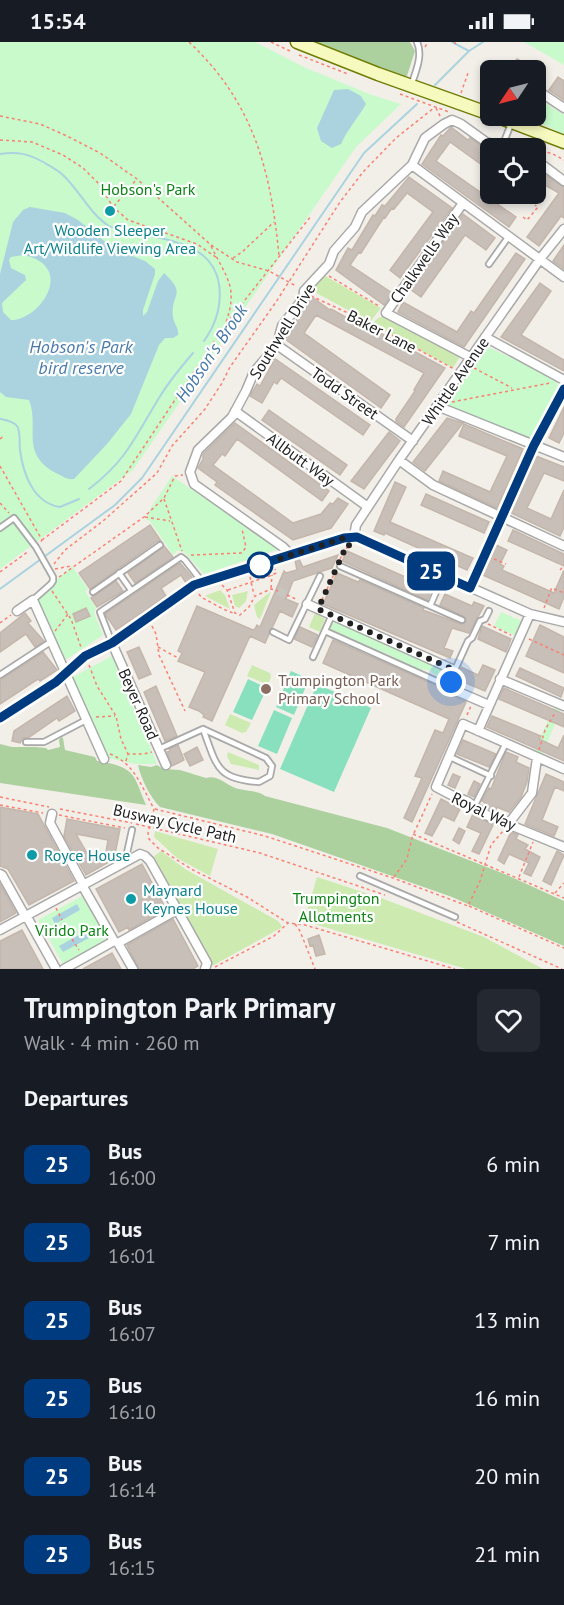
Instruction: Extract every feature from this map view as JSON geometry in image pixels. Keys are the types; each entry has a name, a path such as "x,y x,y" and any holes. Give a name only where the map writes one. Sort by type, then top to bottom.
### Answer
{"street":[{"path":"297,42 411,86 456,108 480,112"},
{"path":"546,96 564,108"},
{"name":"Southwell Drive","path":"190,472 198,450 235,411 254,372 277,345 282,326 303,299 304,292 329,264 334,251 355,227 362,212 411,165 425,138 453,120 480,138"},
{"path":"525,126 564,142"},
{"name":"Chalkwells Way","path":"411,165 564,277"},
{"path":"546,168 564,181"},
{"name":"Chalkwells Way","path":"386,313 463,203"},
{"name":"Whittle Avenue","path":"357,537 355,531 357,525 399,460 540,259 564,229"},
{"name":"Baker Lane","path":"386,313 468,360"},
{"path":"485,337 560,381"},
{"name":"Todd Street","path":"277,345 412,441"},
{"path":"470,588 485,555 495,540 501,516 534,445 564,389"},
{"path":"437,406 564,457"},
{"name":"Allbutt Way","path":"235,411 368,507"},
{"path":"399,460 433,485 564,546"},
{"path":"190,472 194,484 284,547 290,554"},
{"path":"0,718 67,674 85,656 112,643 198,584 344,538 357,537 530,614 564,622"},
{"path":"17,611 33,600 102,756"},
{"path":"307,604 449,668 454,672 452,688 489,705"},
{"path":"478,730 500,679 516,651 518,638 530,614"},
{"name":"Beyer Road","path":"112,643 166,765"},
{"path":"500,679 563,703"},
{"path":"463,724 564,769"},
{"name":"Royal Way","path":"463,724 436,787 467,801 488,816 564,847"},
{"path":"509,823 532,793 537,758"},
{"path":"52,814 50,823 83,885 133,969"},
{"path":"0,930 140,854 150,861 207,963 205,969"},
{"path":"0,874 56,969"},
{"path":"64,969 177,910"}],"lane":[{"path":"411,86 419,59 420,48 417,42"},
{"path":"489,264 509,236"},
{"path":"0,528 14,518 49,568 54,581 33,600"},
{"path":"93,592 160,545"},
{"path":"112,643 100,612 131,590 181,557 198,584"},
{"path":"340,566 462,620"},
{"path":"119,573 131,590"},
{"path":"273,632 290,640 320,576"},
{"path":"430,606 443,576"},
{"path":"454,672 468,641 489,611"},
{"path":"313,657 332,615"},
{"path":"325,631 452,688"},
{"path":"0,675 50,637"},
{"path":"26,742 44,742 86,718"},
{"path":"159,749 203,729 266,758 272,765 270,776 260,782 225,774 219,767 203,729"},
{"path":"474,807 506,743"},
{"path":"450,757 491,776"},
{"path":"125,862 132,830"},
{"path":"360,876 454,919"}],"path":[{"path":"189,42 229,87 253,130 269,182 279,258"},
{"path":"271,42 354,76"},
{"path":"397,92 435,107 456,108 468,73"},
{"path":"49,568 65,550 103,521 157,473 172,446 205,409 230,367 258,331 340,202 363,172 396,138 435,107"},
{"path":"0,116 40,124 100,153 137,179 211,245 231,283 232,303 223,328"},
{"path":"0,140 32,142 63,155 83,168 99,184 113,207 128,220 197,244 217,258"},
{"path":"546,152 564,160"},
{"path":"110,211 137,179"},
{"path":"523,217 527,220 538,207 535,205"},
{"path":"0,572 121,482 223,328 311,216"},
{"path":"232,258 242,252 275,221"},
{"name":"Baker Lane","path":"211,245 237,262 274,273 304,292 370,323 460,372"},
{"name":"Baker Lane","path":"322,272 379,305 386,313"},
{"path":"468,360 513,389"},
{"path":"437,406 560,381"},
{"path":"0,439 4,436"},
{"path":"0,466 42,540"},
{"path":"54,581 144,517 164,498 175,477 190,472"},
{"path":"164,498 184,555 242,553 246,543 243,532 236,521 238,516"},
{"path":"0,503 14,518"},
{"path":"144,517 171,521"},
{"path":"318,609 345,549 349,548 344,538"},
{"path":"485,555 506,564"},
{"path":"235,613 227,590 276,573 272,561"},
{"path":"560,570 564,565"},
{"path":"49,568 72,566"},
{"path":"248,569 255,596"},
{"path":"272,575 272,589"},
{"path":"198,584 201,597 222,609 240,615 249,607 255,596 272,589 278,591"},
{"path":"48,587 68,614 97,686 116,716 121,739 128,754 126,762"},
{"path":"540,618 552,588 564,593"},
{"path":"287,595 307,604"},
{"path":"0,623 17,611"},
{"path":"50,637 68,614"},
{"path":"480,621 518,638"},
{"path":"154,630 159,655 185,711"},
{"path":"533,641 564,655"},
{"path":"158,646 159,649 178,658"},
{"path":"463,724 474,699"},
{"path":"537,758 545,730 563,703"},
{"path":"86,718 116,716"},
{"path":"128,754 144,754 159,749"},
{"path":"102,756 113,755 126,762 154,809 266,836 393,878 468,906 564,948"},
{"path":"393,878 407,859 413,834 436,787"},
{"name":"Busway Cycle Path","path":"0,797 149,827 261,853 343,880"},
{"path":"2,805 132,830"},
{"path":"154,809 149,827 149,839 193,870 247,897 288,922 455,969"},
{"path":"468,906 480,881 491,845 509,823"},
{"path":"413,834 564,898"},
{"path":"518,878 536,835"},
{"path":"555,894 564,883"},
{"path":"57,910 62,920"},
{"path":"454,919 562,969"},
{"path":"212,969 274,936 288,922"},
{"path":"294,922 300,931 315,969"},
{"path":"72,939 76,945"}],"green space":[{"name":"Hobson's Park","path":"0,42 255,42 306,68 372,95 401,104 356,147 133,470 0,569"},
{"path":"310,42 410,42 415,51 407,76 403,77"},
{"path":"524,42 564,42 564,65"},
{"path":"546,103 564,115 564,134 546,126"},
{"path":"322,274 381,308 370,322 309,289"},
{"path":"384,316 461,355 453,368 372,324"},
{"path":"486,346 552,377 557,382 558,388 535,435 529,440 450,408 445,398 480,348"},
{"path":"172,476 279,549 204,574 185,553 178,550 173,555 150,521 146,520 150,509"},
{"path":"72,566 88,589 85,591 96,608 94,613 103,635 64,661 36,598"},
{"path":"220,590 225,595 230,609 205,596"},
{"path":"248,591 246,601 239,608 235,606 232,595"},
{"path":"270,592 260,619 257,617 254,605"},
{"path":"501,612 524,622 516,636 494,626"},
{"path":"315,613 325,619 320,632 309,627"},
{"path":"335,622 355,630 358,628 363,634 449,672 450,676 446,683 429,670 417,669 388,654 368,648 330,630"},
{"path":"112,656 157,764 135,764 104,757 71,678"},
{"path":"252,665 270,673 268,685 247,676"},
{"path":"291,671 309,679 294,715 276,707"},
{"path":"248,679 267,688 252,720 233,712"},
{"path":"317,684 371,708 334,792 280,769"},
{"path":"554,707 561,709 542,756 535,750"},
{"path":"274,710 292,718 277,754 258,746"},
{"path":"230,714 251,723 246,732 242,733 225,725"},
{"path":"61,737 65,750 95,757 97,761 119,766 131,773 146,805 0,783 0,744 48,750 60,747"},
{"path":"228,752 259,765 259,770 231,764 227,756"},
{"path":"138,765 151,767 157,765 163,769 180,770 206,778 214,778 237,789 257,792 387,828 507,875 564,901 564,946 452,897 272,834 160,807 146,788"},
{"path":"155,831 218,849 210,876 177,858 154,837"},
{"path":"161,851 185,869 278,921 281,928 212,966 154,856"},
{"name":"Trumpington Allotments","path":"317,877 381,898 484,937 543,969 466,969 304,921"},
{"name":"Virido Park","path":"82,896 105,938 102,943 63,964 38,920"}],"water":[{"path":"348,89 361,96 366,104 341,144 332,148 321,141 317,128 334,90"},
{"name":"Hobson's Park bird reserve","path":"30,207 65,213 78,220 113,248 145,261 155,269 143,316 147,312 158,281 164,273 177,291 173,317 178,335 165,338 159,345 131,414 74,479 56,473 38,457 34,448 32,410 29,400 6,397 0,392 0,274 13,222 23,210","holes":["23,255 39,261 48,270 51,280 48,292 33,311 22,318 11,320 3,312 2,303 26,280 25,275 11,268 9,260 11,257"]},
{"path":"77,904 80,910 55,924 52,918"},
{"path":"86,931 89,938 63,952 59,946"}],"building":[{"path":"558,77 564,81 564,100 549,90"},
{"path":"451,127 468,140 470,138 480,145 480,164 450,142 436,161 480,192 480,204 497,204 516,217 509,227 422,164 441,135 443,136"},
{"path":"546,175 564,187 564,218 561,216 539,246 527,237 559,193 546,186"},
{"path":"409,177 452,208 400,278 390,270 433,212 407,193 384,217 361,253 359,252 350,265 392,293 384,305 336,270 348,248 352,250 373,215 375,216 382,205 385,206"},
{"path":"463,214 495,238 486,250 465,235 421,297 410,289"},
{"path":"564,245 564,269 553,261"},
{"path":"516,253 525,259 464,347 398,312 403,302 457,332 471,311 474,313"},
{"path":"540,283 551,291 521,335 564,360 564,371 501,337"},
{"path":"312,297 330,310 371,331 373,329 445,368 404,427 396,419 424,373 316,315 304,333 390,395 381,408 285,339"},
{"path":"274,358 370,425 363,435 281,378 277,384 274,382 262,403 250,396 257,384 260,386"},
{"path":"564,407 564,433 559,443 549,438"},
{"path":"269,410 347,465 340,475 262,420"},
{"path":"447,418 463,423 425,471 413,462"},
{"path":"235,423 329,491 322,501 237,439 225,456 222,454 213,465 293,523 321,514 330,503 333,504 338,498 348,504 331,528 293,540 215,485 217,482 198,468 203,454"},
{"path":"464,424 523,449 497,508 439,481 443,471 490,492 507,456 459,436"},
{"path":"389,432 400,441 364,489 351,481"},
{"path":"536,456 564,467 564,481 544,473 527,508 551,519 564,490 564,527 560,536 511,513"},
{"path":"395,482 406,487 390,522 473,558 467,570 385,533 384,535 374,531"},
{"path":"426,494 489,522 484,533 421,505"},
{"path":"150,525 161,541 157,541 90,589 79,573"},
{"path":"513,530 564,554 564,566 508,541"},
{"path":"496,545 507,550 500,564 504,566 502,570 554,593 564,570 564,597 559,609 483,575"},
{"path":"164,546 173,557 135,583 128,573"},
{"path":"347,551 432,589 427,600 342,561"},
{"name":"Trumpington Park Primary School","path":"338,555 332,568 293,581 286,599 298,604 292,617 280,611 265,643 250,636 212,721 189,707 205,672 178,661 182,653 178,651 197,606 253,630 257,625 260,627 284,571 286,573 297,570 295,560 299,559 303,567"},
{"path":"180,563 192,577 191,579 186,583 181,575 161,588 166,596 116,630 105,614"},
{"path":"337,573 358,582 360,580 424,608 423,610 461,624 466,622 465,617 440,605 445,594 472,606 474,602 484,606 469,633 452,628 444,648 453,651 450,658 323,604"},
{"path":"116,581 123,591 97,607 91,598"},
{"path":"86,608 90,616 76,622 73,614"},
{"path":"25,613 31,621 28,623 44,641 35,647 26,634 0,652 0,633"},
{"path":"540,625 564,637 564,673 526,656"},
{"path":"482,626 511,639 506,652 478,639"},
{"path":"300,627 318,635 312,647 294,639"},
{"path":"333,640 444,689 443,691 466,702 412,822 404,818 422,778 415,776 435,730 443,733 449,719 323,663"},
{"path":"139,647 151,674 139,679 127,652"},
{"path":"43,652 57,670 40,681 38,679 0,704 0,680"},
{"path":"483,665 495,670 485,691 459,680 461,667 478,675"},
{"path":"520,668 564,688 561,697 516,676"},
{"path":"156,686 177,736 165,741 144,692"},
{"path":"504,688 564,714 564,727 499,699"},
{"path":"67,696 75,711 59,721 57,718 28,738 23,738 20,743 12,741 14,731"},
{"path":"492,716 541,736 539,739 558,748 564,735 564,761 487,727"},
{"path":"463,740 496,754 489,767 457,754"},
{"path":"178,745 184,760 172,766 167,752"},
{"path":"197,747 203,760 190,766 184,754"},
{"path":"506,752 518,757 516,762 529,768 527,782 521,797 509,812 497,807 495,812 484,806 485,803 482,801 489,788 491,789"},
{"path":"453,774 460,777 455,788 448,785"},
{"path":"546,774 564,782 564,791 555,787 542,820 558,827 554,836 525,824"},
{"path":"474,781 480,784 474,797 468,794"},
{"path":"441,799 460,809 454,821 443,816 432,836 425,833"},
{"name":"Royce House","path":"0,807 38,814 74,881 29,905 8,869 0,866"},
{"path":"473,814 493,825 479,854 472,851 481,833 467,827"},
{"path":"67,819 120,829 114,859 86,875 64,836","holes":["76,834 108,840 106,852 91,860"]},
{"path":"459,828 465,831 459,844 453,840"},
{"path":"511,832 518,835 516,839 528,845 525,849 540,857 531,876 524,873 529,863 509,854 504,864 498,860"},
{"path":"557,851 564,855 551,885 543,881"},
{"name":"Maynard Keynes House","path":"142,864 166,909 129,930 128,927 119,932 96,889"},
{"path":"0,884 16,913 0,922"},
{"path":"173,919 198,966 193,969 139,969 127,945"},
{"path":"22,930 43,969 0,969 0,941"},
{"path":"319,935 325,954 316,956 313,945 310,946 308,939"},
{"path":"112,953 121,969 83,969"}],"waterway":[{"name":"Hobson's Brook","path":"435,85 469,51 452,42"},
{"path":"469,51 483,42"},
{"name":"Hobson's Brook","path":"0,589 115,505 142,478 364,153 417,104"},
{"path":"0,154 28,155 61,173 96,215 109,226 183,244 206,258 214,269 219,284 220,299 215,321 204,341"},
{"path":"89,489 122,458 167,386 193,353"},
{"path":"0,419 11,422 18,428 24,468 36,493 43,500 60,507 79,499"}],"tunnel":[{"path":"278,591 287,595"}],"bus line":[{"name":"25","path":"0,718 67,674 85,656 112,643 194,585 344,538 357,537 470,588 534,445 564,389"}],"place":[{"name":"Wooden Sleeper Art/Wildlife Viewing Area","path":"110,211"},
{"name":"Trumpington Park Primary School","path":"266,689"},
{"name":"Royce House","path":"32,855"},
{"name":"Maynard Keynes House","path":"131,899"}],"route":[{"path":"260,565 344,538 349,548 345,549 318,609 452,669 454,674 451,682"}]}
